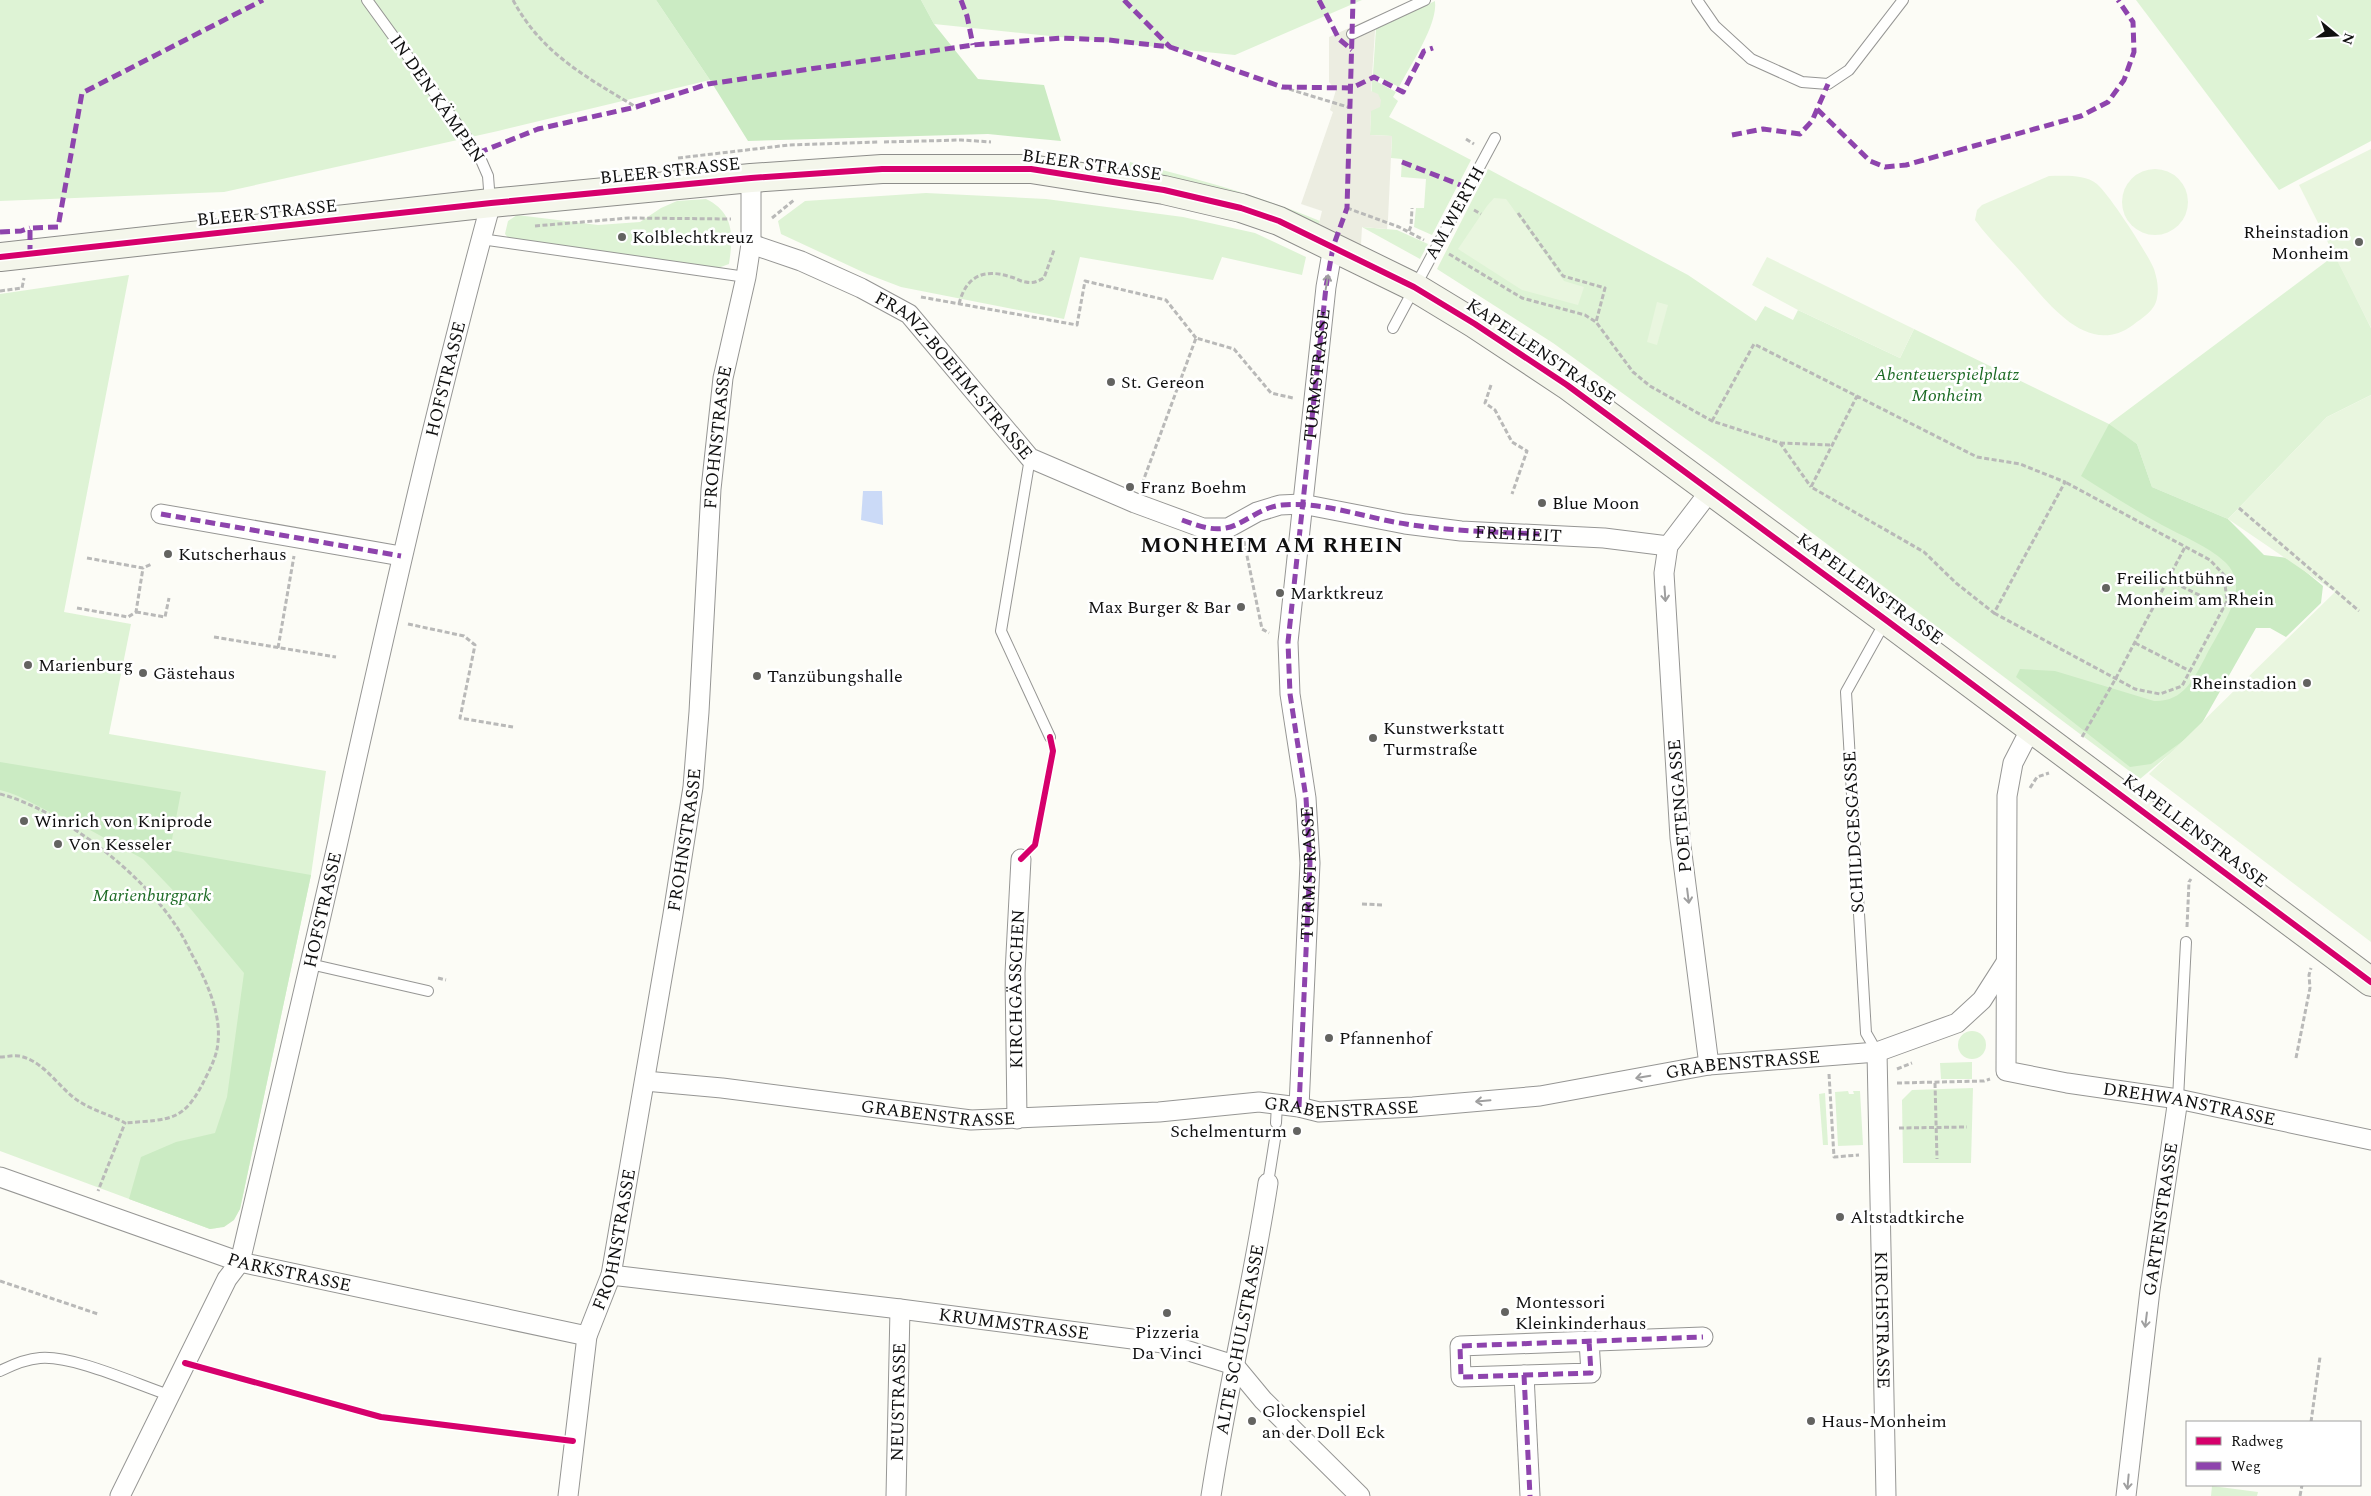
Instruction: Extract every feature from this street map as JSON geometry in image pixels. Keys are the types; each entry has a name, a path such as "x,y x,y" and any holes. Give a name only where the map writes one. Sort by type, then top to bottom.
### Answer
{"street":[{"name":"BLEER STRASSE","path":"0,257 751,178 882,169 958,167 1032,169 1164,190 1241,208 1278,221 1334,247"},
{"name":"FROHNSTRASSE","path":"568,1496 587,1336 611,1275 693,787 711,489 723,378 746,277 751,244 751,178"},
{"name":"HOFSTRASSE","path":"240,1262 310,964 401,556 491,204"},
{"name":"FRANZ-BOEHM-STRASSE","path":"751,244 801,260 861,288 909,314 1030,458 1135,503 1203,528 1228,528 1240,522"},
{"name":"KAPELLENSTRASSE","path":"1334,247 1414,287 1475,324 1567,385 1886,620 2371,982"},
{"name":"TURMSTRASSE","path":"1299,1107 1310,863 1306,798 1290,694 1288,642 1326,287 1334,247"},
{"path":"1668,546 1710,491"},
{"path":"1240,522 1258,512 1280,505 1302,504"},
{"name":"FREIHEIT","path":"1302,504 1405,524 1461,531 1538,534 1668,546"},
{"path":"161,514 401,556"},
{"name":"POETENGASSE","path":"1668,546 1664,573 1680,838 1708,1065"},
{"path":"2006,1071 2007,796 2013,763 2031,728"},
{"name":"KIRCHGÄSSCHEN","path":"1017,1119 1015,973 1021,859"},
{"name":"GRABENSTRASSE","path":"644,1081 722,1088 971,1120 1159,1112 1259,1102 1299,1107 1319,1112 1414,1107 1540,1096 1708,1065 1877,1052 1957,1022 1982,1000 2005,964"},
{"name":"KIRCHSTRASSE","path":"1877,1052 1886,1496"},
{"name":"DREHWANSTRASSE","path":"2006,1071 2067,1083 2178,1099 2371,1140"},
{"name":"GARTENSTRASSE","path":"2126,1496 2150,1290 2178,1099"},
{"name":"PARKSTRASSE","path":"0,1177 240,1262 587,1336"},
{"name":"ALTE SCHULSTRASSE","path":"1211,1496 1234,1365 1250,1297 1268,1183"},
{"path":"120,1496 227,1279 240,1262"},
{"name":"KRUMMSTRASSE","path":"611,1275 900,1309 1163,1344 1234,1365"},
{"name":"NEUSTRASSE","path":"896,1496 900,1309"},
{"path":"1589,1341 1590,1373 1461,1377 1460,1346 1703,1336"},
{"path":"1234,1365 1263,1400 1360,1496"},
{"path":"1524,1375 1530,1496"}],"lane":[{"name":"IN DEN KÄMPEN","path":"367,0 478,152 488,176 491,204"},
{"path":"1352,34 1425,0"},
{"path":"1697,0 1715,26 1751,59 1802,82 1828,84 1849,70 1904,0"},
{"name":"AM WERTH","path":"1393,328 1495,138"},
{"path":"481,238 746,277"},
{"path":"1030,458 1001,630 1050,737"},
{"name":"SCHILDGESGASSE","path":"1877,1052 1866,1033 1846,692 1886,620"},
{"name":"GARTENSTRASSE","path":"2178,1099 2186,942"},
{"path":"310,964 428,991"},
{"path":"1276,1123 1277,1104"},
{"path":"1268,1183 1275,1139"},
{"path":"0,1371 15,1364 39,1358 61,1358 169,1395"}],"path":[{"path":"513,0 523,19 547,47 576,71 636,107"},
{"path":"1282,87 1351,108"},
{"path":"530,226 629,218 771,219 799,196"},
{"path":"1347,208 1408,232 1436,246 1522,298 1585,315 1596,322 1633,372 1650,386 1712,421 1780,443 1832,445"},
{"path":"1408,232 1411,226 1412,208"},
{"path":"1518,213 1563,276 1605,288 1596,322"},
{"path":"959,304 963,290 970,280 984,274 996,273 1026,282 1035,282 1044,278 1054,250"},
{"path":"915,296 1077,325 1085,281 1166,300 1196,338 1234,349 1271,393 1314,402"},
{"path":"1142,484 1196,338"},
{"path":"1712,421 1754,344 1977,457 2020,464 2065,482 2185,546 2210,560 2224,575 2227,601 2182,686 2160,694 2135,689 1994,613 1956,583 1924,552 1811,487 1780,443"},
{"path":"1491,385 1485,403 1495,410 1512,442 1527,451 1512,494"},
{"path":"1811,487 1857,396"},
{"path":"1994,613 2065,482"},
{"path":"2239,508 2359,611"},
{"path":"1240,522 1262,629 1288,642"},
{"path":"278,648 296,538"},
{"path":"2071,758 2135,644 2185,546"},
{"path":"87,558 143,568 152,564"},
{"path":"136,612 143,568"},
{"path":"2168,580 2224,607"},
{"path":"77,608 128,617 136,612 165,617 169,598"},
{"path":"387,619 464,636 476,645 460,718 513,727"},
{"path":"214,637 336,658"},
{"path":"2135,644 2190,671"},
{"path":"0,794 41,811 118,861 139,882 176,925 204,977 217,1020 219,1040 215,1060 194,1101 181,1114 158,1121 125,1123 113,1116 89,1108 70,1096 42,1067 20,1056 0,1057"},
{"path":"2186,942 2189,882 2206,858"},
{"path":"1362,904 1384,905"},
{"path":"2296,1058 2310,988 2308,975"},
{"path":"1828,1056 1834,1157 1858,1156"},
{"path":"1896,1092 1896,1070 1919,1060"},
{"path":"1896,1084 1984,1081 2006,1071"},
{"path":"1935,1083 1937,1159"},
{"path":"1896,1119 1897,1128 1967,1127"},
{"path":"90,1209 125,1123"},
{"path":"0,1281 98,1314"},
{"path":"2311,1421 2320,1357"}],"green space":[{"path":"0,0 656,0 710,80 498,131 224,192 0,201"},
{"path":"656,0 921,0 934,24 978,79 1044,85 1061,141 988,134 748,141 710,80"},
{"path":"921,0 1362,0 1235,55 934,24"},
{"path":"2136,0 2371,0 2371,141 2279,190"},
{"path":"1435,1 1435,11 1428,33 1399,87 1373,74 1376,29"},
{"path":"1372,79 1396,92 1393,97 1398,101 1389,117 1471,160 1432,235 1414,227 1416,208 1424,208 1426,179 1401,177 1402,159 1391,158 1392,136 1370,135"},
{"path":"2371,149 2371,328 2299,185"},
{"path":"1130,162 1226,188 1320,221 1318,227 1227,193 1129,168"},
{"name":"Abenteuerspielplatz Monheim","path":"1488,169 1688,275 1756,321 1765,306 1793,320 1798,310 1900,358 1914,329 2109,424 2335,255 2371,328 2371,395 2327,417 2228,519 2152,487 2137,444 2109,425 2082,476 2248,559 2198,730 2140,779 1715,460 1553,343 1437,269"},
{"path":"2155,169 2168,172 2178,179 2185,189 2188,202 2185,215 2178,225 2168,232 2155,235 2142,232 2132,225 2125,215 2122,202 2125,189 2132,179 2142,172"},
{"path":"2049,176 2080,177 2097,184 2128,225 2154,269 2158,290 2154,307 2133,325 2116,334 2100,335 2084,331 2069,322 2043,297 1975,220 1977,210 1982,205"},
{"path":"926,193 1046,199 1183,217 1255,233 1306,257 1302,275 1222,257 1213,280 1080,257 1064,319 901,287 867,274 781,234 778,221 805,201"},
{"path":"1494,198 1506,199 1564,281 1584,287 1578,305 1522,290 1458,249"},
{"path":"706,199 722,211 730,227 729,264 718,268 510,240 505,234 508,221 517,215 598,225 640,222 661,208 677,201"},
{"path":"1362,227 1397,230 1428,244 1420,259"},
{"path":"1767,257 1914,329 1900,358 1798,310 1752,285"},
{"name":"Marienburgpark","path":"129,275 64,612 131,624 109,734 326,771 311,875 240,1209 228,1224 210,1229 0,1151 0,294"},
{"path":"1657,302 1668,305 1657,345 1647,342"},
{"name":"Rheinstadion","path":"2371,395 2371,942 2149,774 2335,592 2228,519 2327,417"},
{"path":"2109,424 2137,444 2152,487 2228,519 2264,555 2289,558 2323,586 2321,603 2286,637 2270,628 2256,628 2198,730 2151,764 2130,767 2016,677 2020,669 2055,671 2154,701 2173,698 2180,694 2191,682 2225,622 2236,593 2236,582 2234,575 2225,562 2211,551 2152,519 2081,476"},
{"path":"0,762 181,792 170,850 311,875 240,1209 234,1220 224,1227 210,1229 129,1199 141,1157 176,1142 215,1133 227,1097 244,973 189,907 143,859 68,818 59,816 9,792 0,790"},
{"path":"1972,1031 1982,1035 1986,1045 1982,1055 1972,1059 1962,1055 1958,1045 1962,1035"},
{"path":"1972,1062 1972,1079 1941,1079 1940,1063"},
{"path":"1973,1088 1971,1163 1903,1163 1902,1100 1912,1090"},
{"path":"1848,1091 1849,1094 1854,1094 1853,1091 1860,1091 1863,1145 1838,1146 1835,1092"},
{"path":"1825,1093 1828,1145 1823,1145 1819,1094"},
{"path":"2212,1486 2258,1492 2257,1496 2211,1496"}],"shaded area":[{"path":"1376,16 1371,91 1378,94 1381,100 1380,107 1371,111 1370,135 1392,136 1388,219 1387,229 1362,227 1361,245 1318,227 1322,211 1301,204 1333,112 1330,110 1336,90 1329,82 1329,37"}],"water":[{"path":"863,491 882,491 883,525 861,520"}],"marked path":[{"path":"30,255 30,228 58,227 82,93 263,0"},
{"path":"961,0 967,16 973,45"},
{"path":"1124,0 1170,47"},
{"path":"1319,0 1339,39 1352,50"},
{"path":"1299,1107 1310,863 1306,798 1290,694 1288,642 1326,287 1333,247 1347,208 1353,0"},
{"path":"1817,109 1870,161 1885,167 1906,165 2081,116 2108,102 2124,80 2134,52 2133,22 2118,0"},
{"path":"478,153 538,129 636,107 708,84 973,45 1061,38 1109,40 1170,47 1282,87 1352,88 1374,77 1403,92 1424,51 1433,48"},
{"path":"1732,135 1763,129 1800,134 1812,121 1828,84"},
{"path":"1402,162 1468,188"},
{"path":"0,232 21,231 30,228"},
{"path":"1182,520 1198,526 1220,529 1232,526 1274,506 1297,504 1313,505 1423,526 1472,531 1539,534"},
{"path":"161,514 401,556"},
{"path":"1589,1341 1591,1373 1461,1377 1460,1346 1703,1337"},
{"path":"1524,1375 1530,1496"}],"cycle path":[{"path":"0,257 491,203 751,178 882,169 1031,169 1164,190 1241,208 1279,221 1414,287 1475,324 1567,385 1886,620 2371,982"},
{"path":"1021,859 1035,845 1053,751 1050,737"},
{"path":"185,1363 381,1417 573,1441"}],"place":[{"name":"Kolblechtkreuz","path":"622,237"},
{"name":"Rheinstadion Monheim","path":"2359,242"},
{"name":"St. Gereon","path":"1111,382"},
{"name":"Franz Boehm","path":"1130,487"},
{"name":"Blue Moon","path":"1542,503"},
{"name":"Kutscherhaus","path":"168,554"},
{"name":"Freilichtbühne Monheim am Rhein","path":"2106,588"},
{"name":"Marktkreuz","path":"1280,593"},
{"name":"Max Burger & Bar","path":"1241,607"},
{"name":"Marienburg","path":"28,665"},
{"name":"Gästehaus","path":"143,673"},
{"name":"Tanzübungshalle","path":"757,676"},
{"name":"Rheinstadion","path":"2307,683"},
{"name":"Kunstwerkstatt Turmstraße","path":"1373,738"},
{"name":"Winrich von Kniprode","path":"24,821"},
{"name":"Von Kesseler","path":"58,844"},
{"name":"Pfannenhof","path":"1329,1038"},
{"name":"Schelmenturm","path":"1297,1131"},
{"name":"Altstadtkirche","path":"1840,1217"},
{"name":"Montessori Kleinkinderhaus","path":"1505,1312"},
{"name":"Pizzeria Da Vinci","path":"1167,1313"},
{"name":"Glockenspiel an der Doll Eck","path":"1252,1421"},
{"name":"Haus-Monheim","path":"1811,1421"}],"district":[{"name":"MONHEIM AM RHEIN","path":"1272,545"}]}
